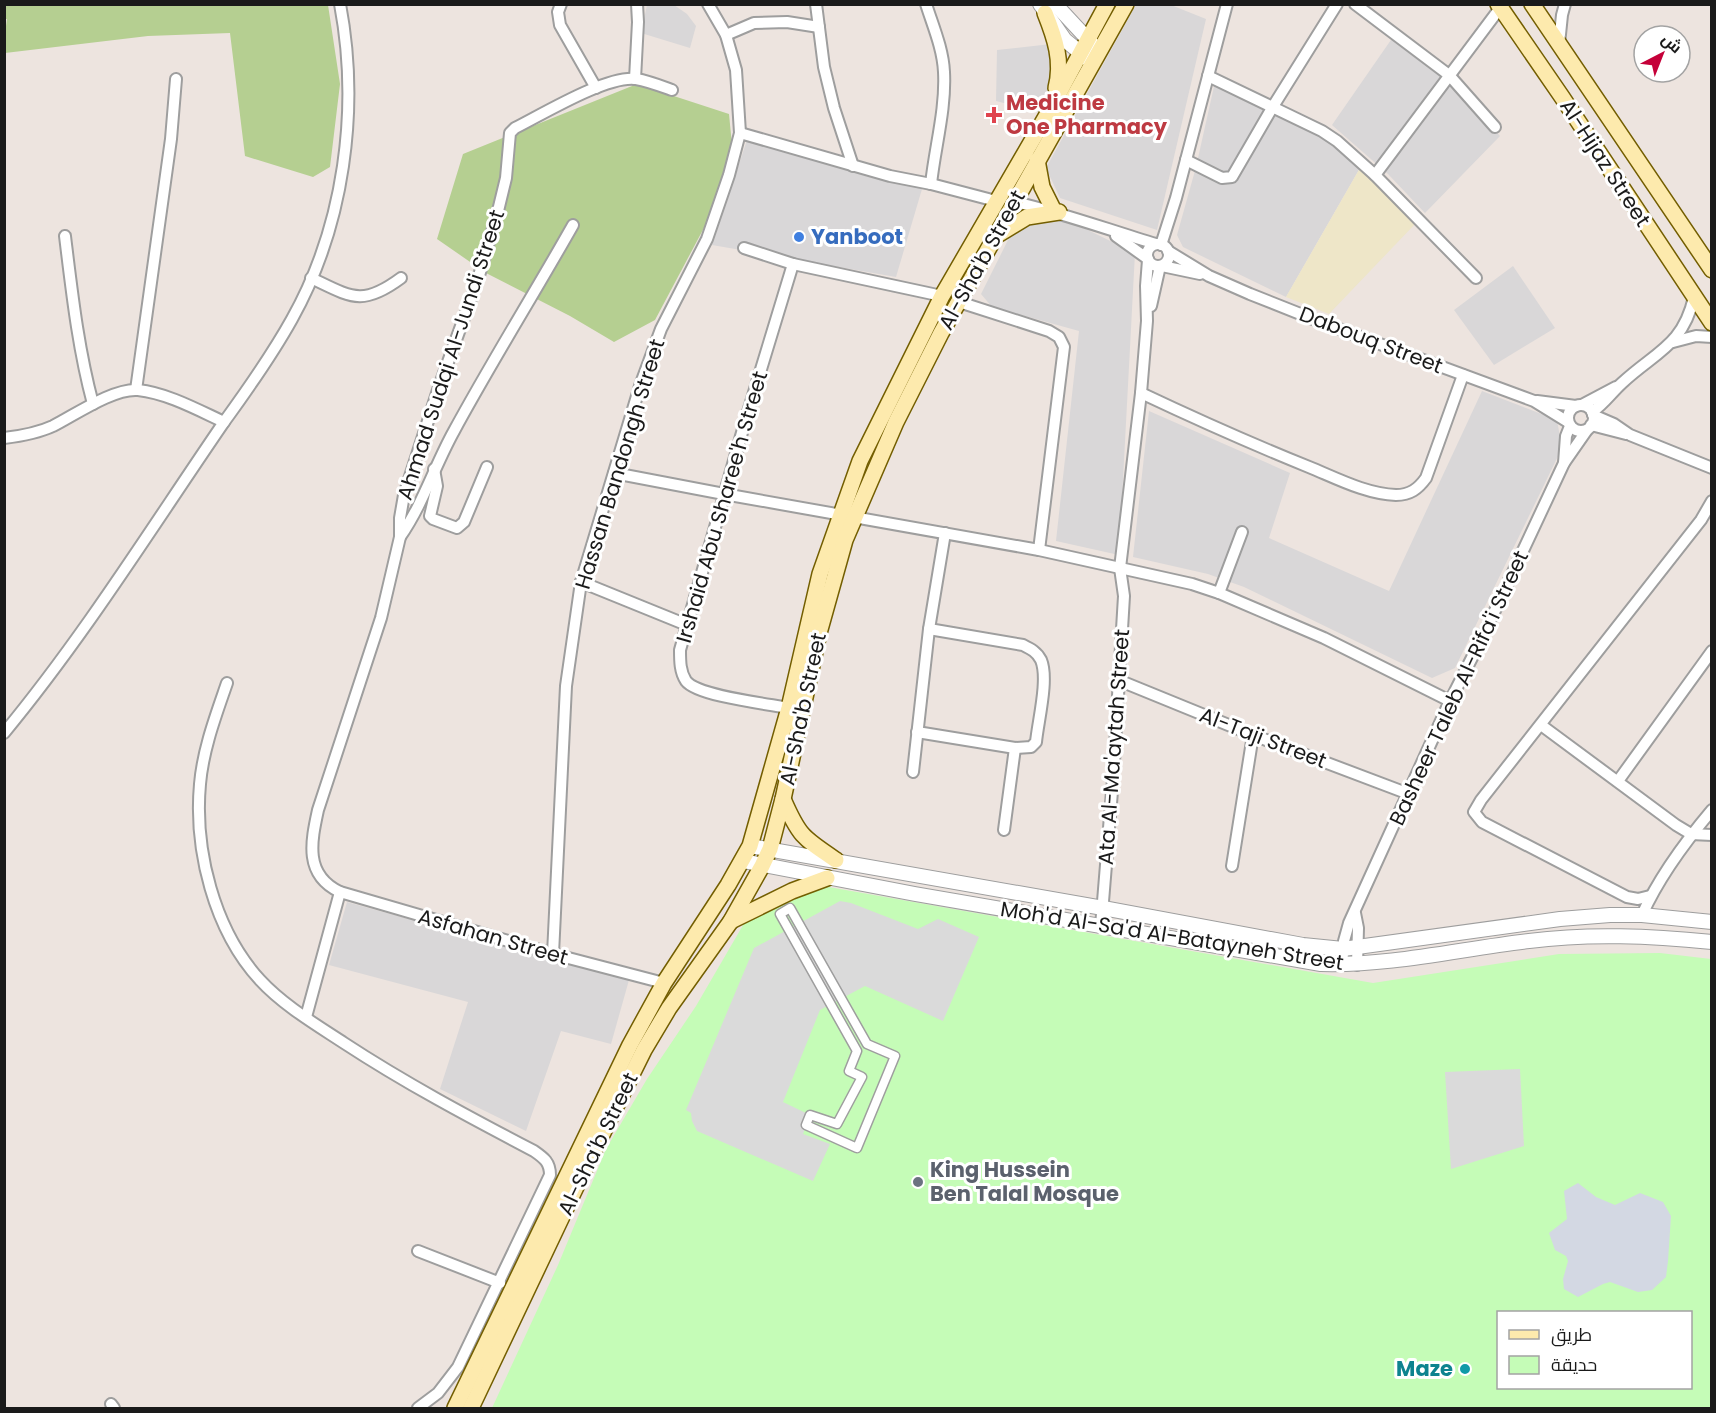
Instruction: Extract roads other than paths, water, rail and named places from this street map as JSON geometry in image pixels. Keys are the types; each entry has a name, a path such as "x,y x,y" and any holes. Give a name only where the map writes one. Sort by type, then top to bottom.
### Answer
{"main road":[{"name":"Al-Sha'b Street","path":"471,1408 478,1377 630,1045 664,983 743,861 750,846 789,708 826,553 860,461 942,296 1051,108 1107,4"},
{"name":"Al-Sha'b Street","path":"455,1408 478,1377 644,1050 669,1008 731,921 762,866 770,849 783,799 826,605 845,540 896,422 994,238 1126,4"},
{"name":"Al-Hijaz Street","path":"1532,4 1712,270"},
{"name":"Al-Hijaz Street","path":"1499,6 1712,323"},
{"path":"1047,7 1059,60 1058,82 1051,108"},
{"path":"994,238 1020,219 1057,212 1040,182 1037,160"},
{"path":"783,799 798,831 806,840 836,860"},
{"path":"731,921 792,891 827,878"}],"street":[{"path":"4,733 39,690 91,618 264,364 292,319 311,278 334,215 345,158 348,73 340,4"},
{"path":"561,4 558,12 561,25 596,88"},
{"path":"635,79 638,22 636,4"},
{"name":"Hassan Bandongh Street","path":"553,954 566,686 581,582 625,432 655,343 707,239 729,175 740,133 736,70 726,35 708,4"},
{"path":"816,4 824,67 834,108 853,166"},
{"path":"926,4 944,71 942,108 931,184"},
{"path":"1147,321 1161,266 1169,258 1162,247 1227,4"},
{"path":"1186,160 1222,178 1232,177 1337,4"},
{"path":"1355,4 1449,75 1496,127"},
{"path":"1559,44 1565,4"},
{"path":"1375,175 1499,6"},
{"path":"1047,7 1065,40 1083,46 1096,56"},
{"path":"726,35 754,23 787,22 819,27"},
{"path":"1208,76 1329,135 1375,175 1476,278"},
{"path":"136,390 171,139 176,79"},
{"name":"Ahmad Sudqi Al-Jundi Street","path":"325,883 316,871 313,859 312,841 316,818 381,618 400,537 400,518 404,495 439,387 478,279 497,215 506,178 510,133 515,128 596,88 617,81 635,79 672,90"},
{"path":"740,133 890,176 996,201"},
{"name":"Dabouq Street","path":"1015,202 1057,212 1162,247 1209,276 1323,323 1534,401 1580,431 1591,421"},
{"path":"400,537 413,516 434,469 460,420 573,225"},
{"name":"Dabouq Street","path":"1108,230 1148,260"},
{"path":"65,236 75,320 83,367 93,404"},
{"path":"1147,321 1148,249 1162,247"},
{"path":"744,248 793,264 942,296"},
{"path":"1148,260 1152,265 1161,266"},
{"name":"Irshaid Abu Sharee'h Street","path":"789,708 693,688 685,680 681,668 680,650 793,264"},
{"name":"Dabouq Street","path":"1161,266 1209,276"},
{"path":"311,278 342,292 366,297 384,291 401,278"},
{"name":"Basheer Taleb Al-Rifa'i Street","path":"1342,965 1350,949 1355,913 1450,701 1489,624 1564,463 1591,421 1620,386 1673,342 1685,323 1694,297"},
{"path":"959,302 1049,331 1059,337 1064,347 1039,550"},
{"name":"Ata Al-Ma'aytah Street","path":"1101,926 1124,596 1120,568 1141,393 1147,321"},
{"name":"Basheer Taleb Al-Rifa'i Street","path":"1673,342 1696,336 1712,337"},
{"path":"1141,393 1257,446 1353,485 1396,495 1414,491 1426,478 1463,375"},
{"name":"Basheer Taleb Al-Rifa'i Street","path":"1564,463 1569,413 1620,386"},
{"path":"4,438 27,435 51,427 93,404 136,390 175,401 224,422"},
{"name":"Dabouq Street","path":"1534,401 1579,406"},
{"path":"1579,406 1591,421 1712,468"},
{"path":"434,469 437,486 430,516 457,528 464,522 487,467"},
{"path":"614,473 1039,550 1167,577 1219,593 1333,642 1450,701"},
{"path":"1650,897 1638,899 1627,897 1491,827 1478,818 1474,812 1563,693 1701,520 1712,501"},
{"path":"1219,593 1242,532"},
{"path":"913,772 929,629 945,534"},
{"path":"581,582 687,625"},
{"path":"917,732 1015,748 1031,747 1036,742 1043,668 1040,658 1033,650 1023,645 929,629"},
{"path":"1618,781 1712,651"},
{"name":"Al-Taji Street","path":"1118,680 1253,735 1409,794"},
{"path":"227,683 214,720 200,782 201,830 208,871 219,913 245,961 274,993 306,1017 397,1077 534,1151 548,1163 550,1175 500,1283 454,1374 438,1393 418,1408"},
{"path":"1540,725 1691,834 1712,835"},
{"path":"1232,866 1253,735"},
{"path":"1004,830 1015,748"},
{"path":"1642,915 1650,897 1691,834 1712,810"},
{"name":"Moh'd Al-Sa'd Al-Batayneh Street","path":"750,846 1304,945 1350,949 1560,919 1642,915 1712,922"},
{"name":"Moh'd Al-Sa'd Al-Batayneh Street","path":"743,861 827,878 1321,964 1357,965 1575,936 1650,937 1712,942"},
{"name":"Asfahan Street","path":"325,883 340,892 553,954 664,983"},
{"path":"306,1017 340,892"},
{"path":"790,908 867,1044 895,1056 857,1148 806,1125 810,1115 837,1124 862,1077 849,1071 857,1051 780,914 790,908"},
{"name":"Basheer Taleb Al-Rifa'i Street","path":"1350,949 1357,965"},
{"path":"418,1251 500,1283"}],"place":[{"name":"Medicine One Pharmacy","path":"994,115"},
{"name":"Yanboot","path":"799,237"},
{"name":"King Hussein Ben Talal Mosque","path":"918,1182"},
{"name":"Maze","path":"1465,1369"}]}
